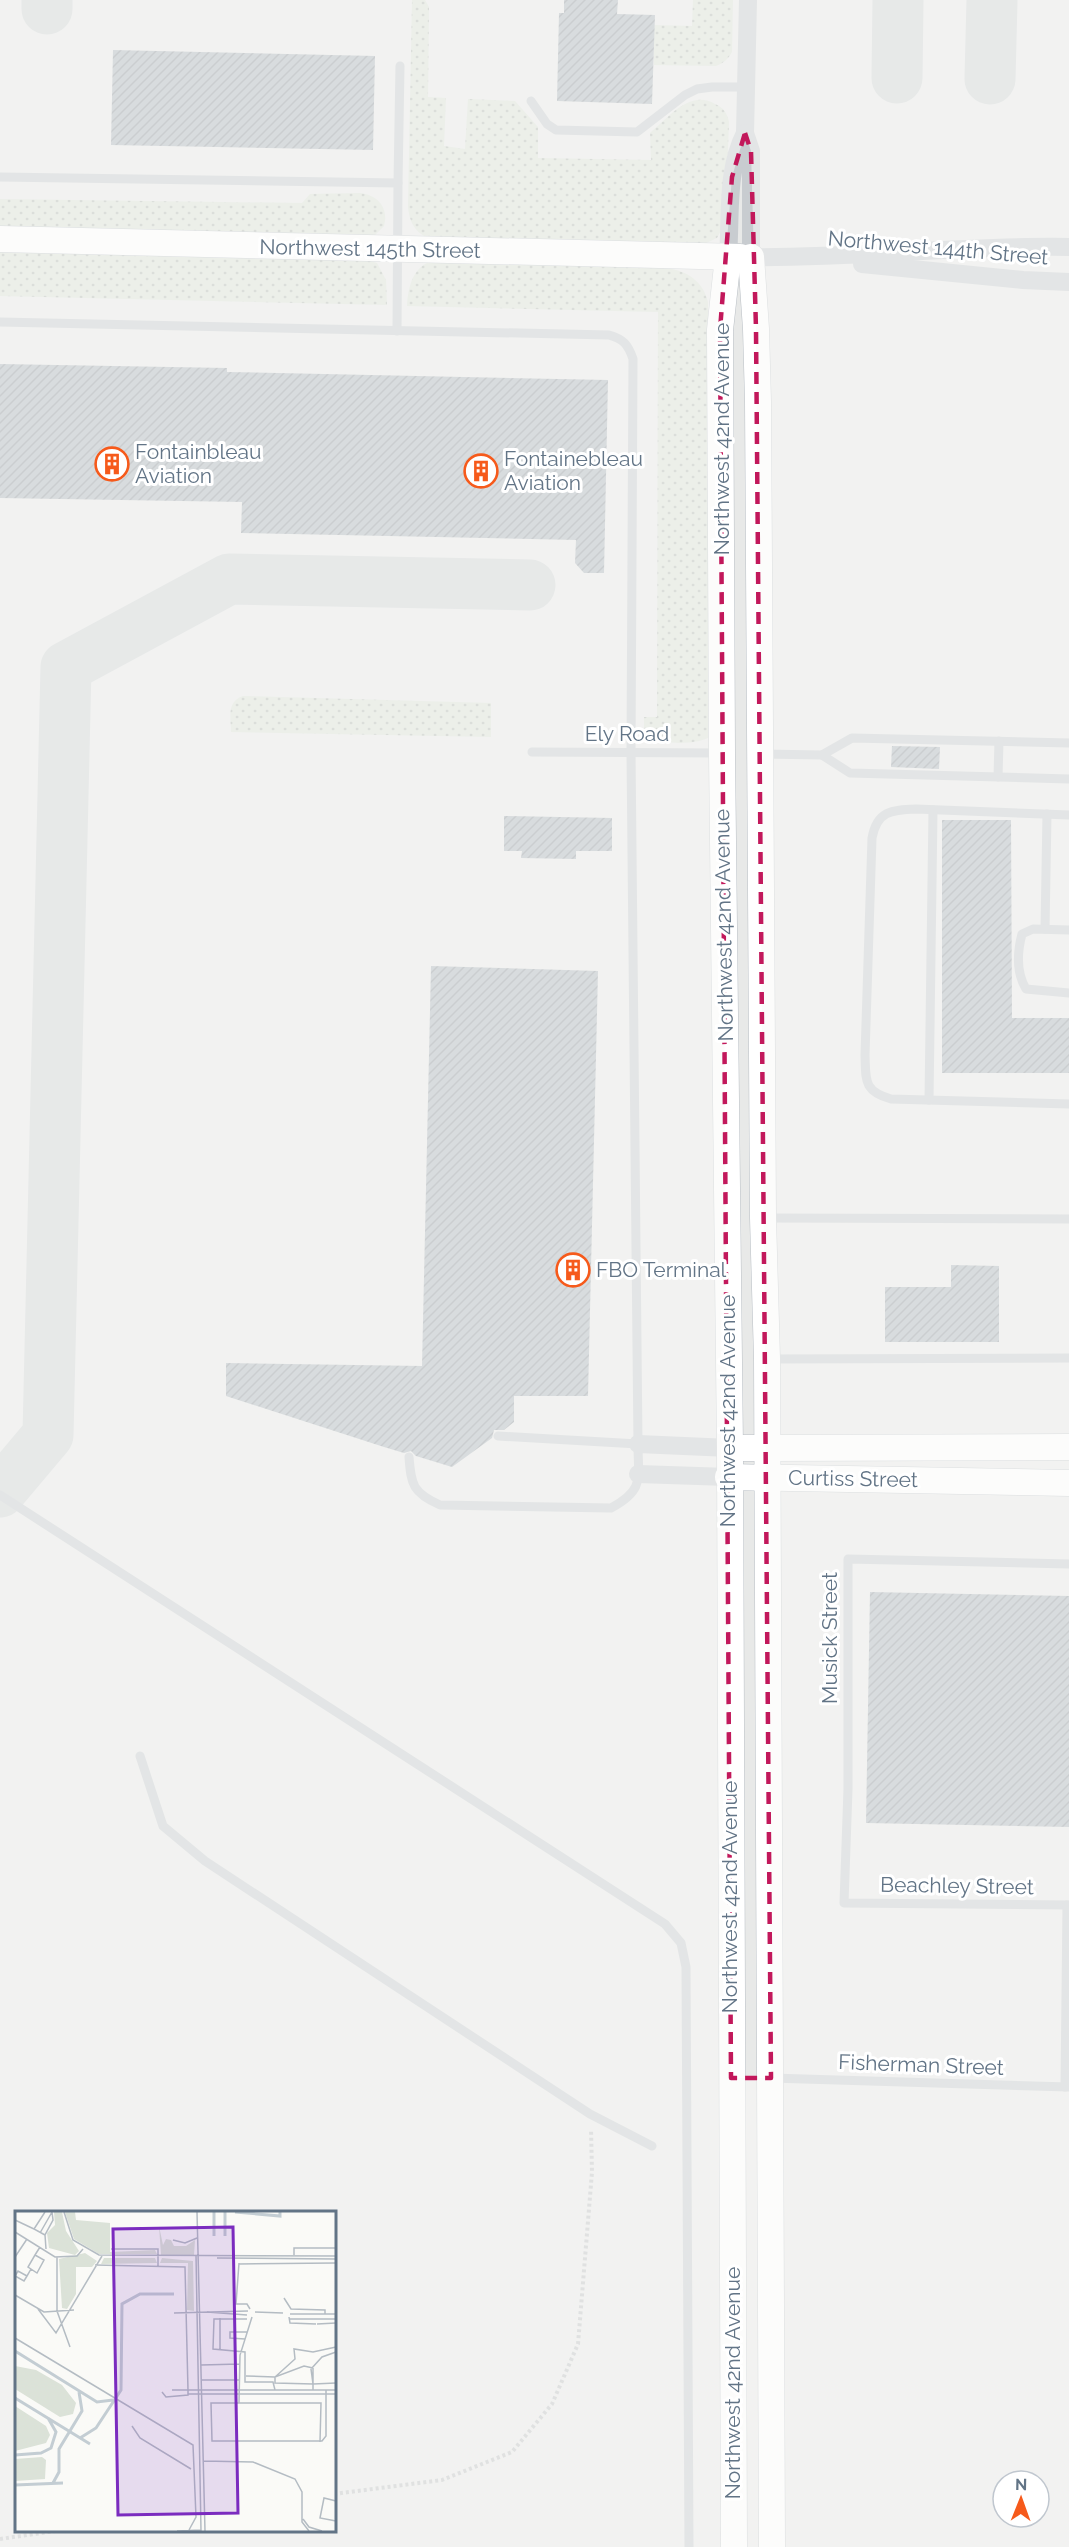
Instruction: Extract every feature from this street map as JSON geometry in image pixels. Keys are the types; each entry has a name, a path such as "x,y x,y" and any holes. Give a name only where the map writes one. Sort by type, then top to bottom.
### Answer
{"street":[{"name":"Northwest 42nd Avenue","path":"748,0 745,134 737,149 732,177 740,257 756,329 763,1218 768,1478 772,2547"},
{"name":"Northwest 145th Street","path":"0,239 740,257"},
{"name":"Northwest 144th Street","path":"740,257 803,258 1028,246 1069,247"},
{"name":"Northwest 42nd Avenue","path":"734,2547 728,1477 730,1448 720,330 740,257"},
{"name":"Northwest 144th Street","path":"803,258 1023,280 1069,282"},
{"path":"722,753 761,754"},
{"name":"Curtiss Street","path":"638,1444 730,1448 1069,1447"},
{"name":"Curtiss Street","path":"638,1474 1069,1483"},
{"path":"731,2078 771,2078"}],"lane":[{"path":"398,331 400,66"},
{"path":"531,101 547,124 556,130 637,132 685,95 697,89 746,87"},
{"path":"0,177 398,183"},
{"path":"0,322 609,334 622,339 633,359 632,752 638,1484 628,1499 611,1508 440,1505 423,1497 411,1482 409,1457"},
{"path":"761,754 822,754 852,738 1069,743"},
{"path":"998,777 999,741"},
{"name":"Ely Road","path":"532,752 722,753"},
{"path":"822,754 850,773 1069,779"},
{"path":"1069,815 894,810 882,816 874,826 865,1055 866,1083 876,1095 891,1100 1069,1104"},
{"path":"929,1100 933,810"},
{"path":"1045,929 1047,814"},
{"path":"1069,930 1033,929 1022,934 1018,951 1020,979 1026,989 1069,993"},
{"path":"763,1218 1069,1219"},
{"path":"767,1359 1069,1358"},
{"path":"498,1436 638,1444"},
{"path":"0,1495 664,1923 681,1943 686,1967 689,2547"},
{"name":"Musick Street","path":"844,1903 848,1789 848,1559 1069,1564"},
{"path":"140,1756 163,1826 205,1861 590,2114 651,2146"},
{"name":"Beachley Street","path":"844,1903 1068,1905"},
{"path":"1067,2087 1068,1905"},
{"name":"Fisherman Street","path":"771,2078 1067,2087"}],"path":[{"path":"336,2494 442,2480 512,2452 552,2404 578,2344 592,2172 590,2114"},
{"path":"0,2539 48,2532"}],"highlighted area":[{"path":"745,133 751,151 756,329 771,2078 731,2078 720,330 732,177"}],"shaded area":[{"path":"0,0 1069,0 1069,2547 0,2547"},
{"path":"412,0 425,0 429,7 428,97 446,98 444,146 465,149 468,99 515,101 538,127 538,158 651,160 650,133 672,113 697,100 706,100 721,107 729,122 725,223 717,238 704,244 430,239 417,230 410,218 408,207"},
{"path":"693,0 733,0 732,52 726,60 716,66 654,65 654,25 692,26"},
{"path":"360,193 377,200 385,214 384,226 374,236 0,228 0,199 302,203 310,194"},
{"path":"0,252 371,261 377,263 386,280 387,305 0,296"},
{"path":"429,262 667,268 693,278 702,288 708,302 708,738 689,742 666,742 653,737 644,728 644,717 657,717 658,312 407,306 408,293 415,275 423,265"},
{"path":"243,696 491,703 491,737 231,732 232,706"}],"building":[{"path":"564,0 618,0 617,14 655,15 652,104 557,101 559,13 564,13"},
{"path":"113,50 375,56 373,150 111,145"},
{"path":"0,364 227,368 227,372 608,380 604,573 584,573 575,563 576,540 241,533 242,502 0,498"},
{"path":"892,746 940,747 939,769 891,767"},
{"path":"504,816 612,818 612,851 576,851 576,859 521,858 522,851 504,851"},
{"path":"942,820 1011,820 1012,1018 1069,1018 1069,1073 942,1073"},
{"path":"431,966 598,971 588,1396 514,1396 514,1422 504,1430 494,1430 492,1438 452,1467 416,1456 411,1451 404,1453 226,1396 226,1363 422,1366"},
{"path":"951,1265 999,1266 999,1342 885,1342 885,1287 951,1287"},
{"path":"870,1592 1069,1596 1069,1827 866,1823"}],"taxiway":[{"path":"47,0 47,9"},
{"path":"897,78 898,0"},
{"path":"990,79 992,0"},
{"path":"0,1492 48,1435 66,667 229,579 530,585"}],"place":[{"name":"Fontainbleau Aviation","path":"112,464"},
{"name":"Fontainebleau Aviation","path":"481,471"},
{"name":"FBO Terminal","path":"573,1270"}]}
